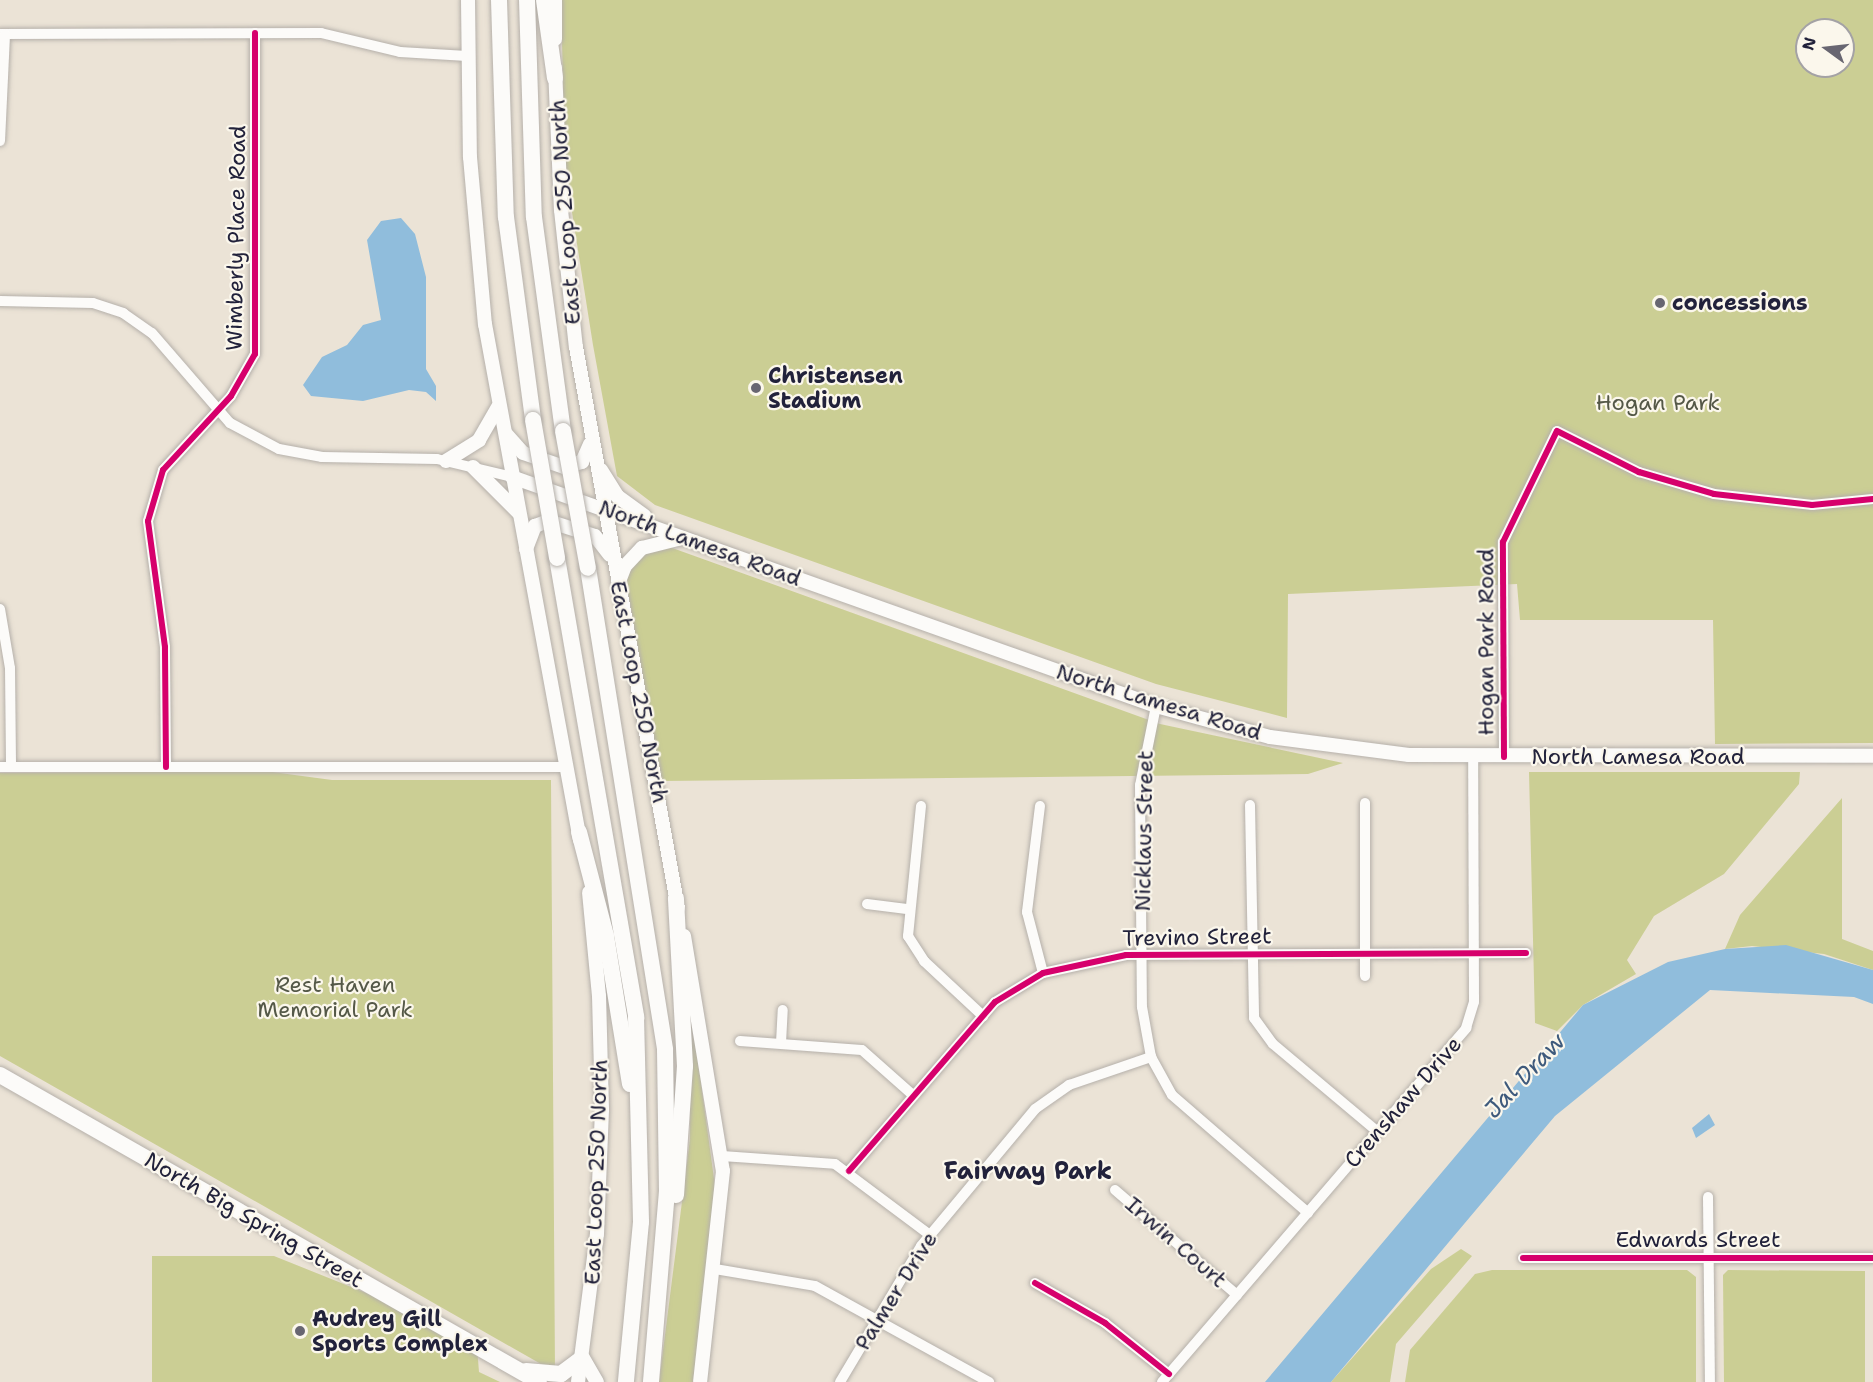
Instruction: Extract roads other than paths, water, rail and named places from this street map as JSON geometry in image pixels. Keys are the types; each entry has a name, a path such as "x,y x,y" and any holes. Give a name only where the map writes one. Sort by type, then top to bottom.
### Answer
{"highway":[{"path":"499,0 506,217 533,420 636,1017 643,1160 636,1284 626,1376"},
{"path":"527,0 534,217 563,431 660,994 668,1162 661,1303"},
{"path":"544,0 555,78"},
{"path":"579,832 606,936 627,1064 636,1284"},
{"path":"651,1381 684,1096 676,898"},
{"name":"North Big Spring Street","path":"0,1075 497,1359 516,1375"},
{"path":"516,1375 561,1374 582,1355"},
{"path":"516,1375 539,1382"}],"main road":[{"name":"East Loop 250 North","path":"468,0 467,56 475,219 499,405 568,767 596,950 602,1065 597,1234 578,1382"},
{"name":"East Loop 250 North","path":"555,0 555,78 568,281 588,421 722,1156 714,1269 700,1382"},
{"path":"446,461 480,440 499,405"},
{"path":"502,421 516,449 564,467 577,466 587,457 588,421"},
{"path":"594,451 617,496 687,538"},
{"path":"473,467 518,513"},
{"name":"North Lamesa Road","path":"512,477 1156,706 1317,746 1473,757 1873,756"},
{"path":"526,551 532,531 548,521 595,536 608,550 618,586"},
{"path":"618,586 625,566 642,548 687,538"},
{"path":"582,1355 597,1382"}],"street":[{"name":"Wimberly Place Road","path":"166,767 165,647 148,534 150,502 163,470 246,376 256,344 255,33"},
{"path":"0,141 2,34 329,34 400,52 467,56"},
{"path":"0,301 93,303 123,313 152,333 218,410 262,442 295,453 446,461 512,477"},
{"name":"Hogan Park Road","path":"1504,757 1503,542 1557,432 1639,472 1714,494 1812,505 1873,499"},
{"path":"0,609 10,668 6,767 568,767"},
{"name":"Nicklaus Street","path":"1156,706 1140,785 1143,1023 1151,1057 1180,1102 1308,1213"},
{"name":"Crenshaw Drive","path":"1165,1378 1466,1028 1474,1002 1473,757"},
{"path":"1365,803 1365,976"},
{"path":"1250,805 1251,1008 1264,1036 1378,1132"},
{"path":"921,806 907,909 908,936 918,955 983,1016"},
{"path":"1040,806 1027,912 1042,974"},
{"path":"867,904 907,909"},
{"name":"Trevino Street","path":"849,1171 983,1016 1008,991 1042,974 1098,958 1142,955 1526,953"},
{"path":"781,1043 783,1010"},
{"path":"740,1041 862,1050 914,1096"},
{"name":"Palmer Drive","path":"840,1382 876,1318 930,1235 1049,1096 1151,1057"},
{"path":"722,1156 816,1160 849,1171 930,1235"},
{"name":"Irwin Court","path":"1115,1190 1238,1295"},
{"path":"1708,1197 1710,1382"},
{"name":"Edwards Street","path":"1523,1258 1873,1258"},
{"path":"714,1269 815,1286 989,1382"},
{"path":"1035,1282 1105,1323 1165,1378"}],"water":[{"path":"401,218 415,234 426,277 426,369 436,386 436,401 426,392 409,390 363,401 311,396 303,385 322,357 347,345 363,325 381,320 367,240 381,221"},
{"name":"Jal Draw","path":"1786,945 1873,970 1873,1004 1854,997 1710,990 1555,1116 1331,1382 1265,1382 1583,1005 1668,962 1725,949"},
{"path":"1709,1114 1715,1125 1696,1138 1692,1128"}],"place":[{"name":"concessions","path":"1660,303"},
{"name":"Christensen Stadium","path":"756,388"},
{"name":"Audrey Gill Sports Complex","path":"300,1331"}],"district":[{"name":"Fairway Park","path":"1028,1172"}],"park label":[{"name":"Hogan Park","path":"1658,403"},
{"name":"Rest Haven Memorial Park","path":"335,996"}]}
